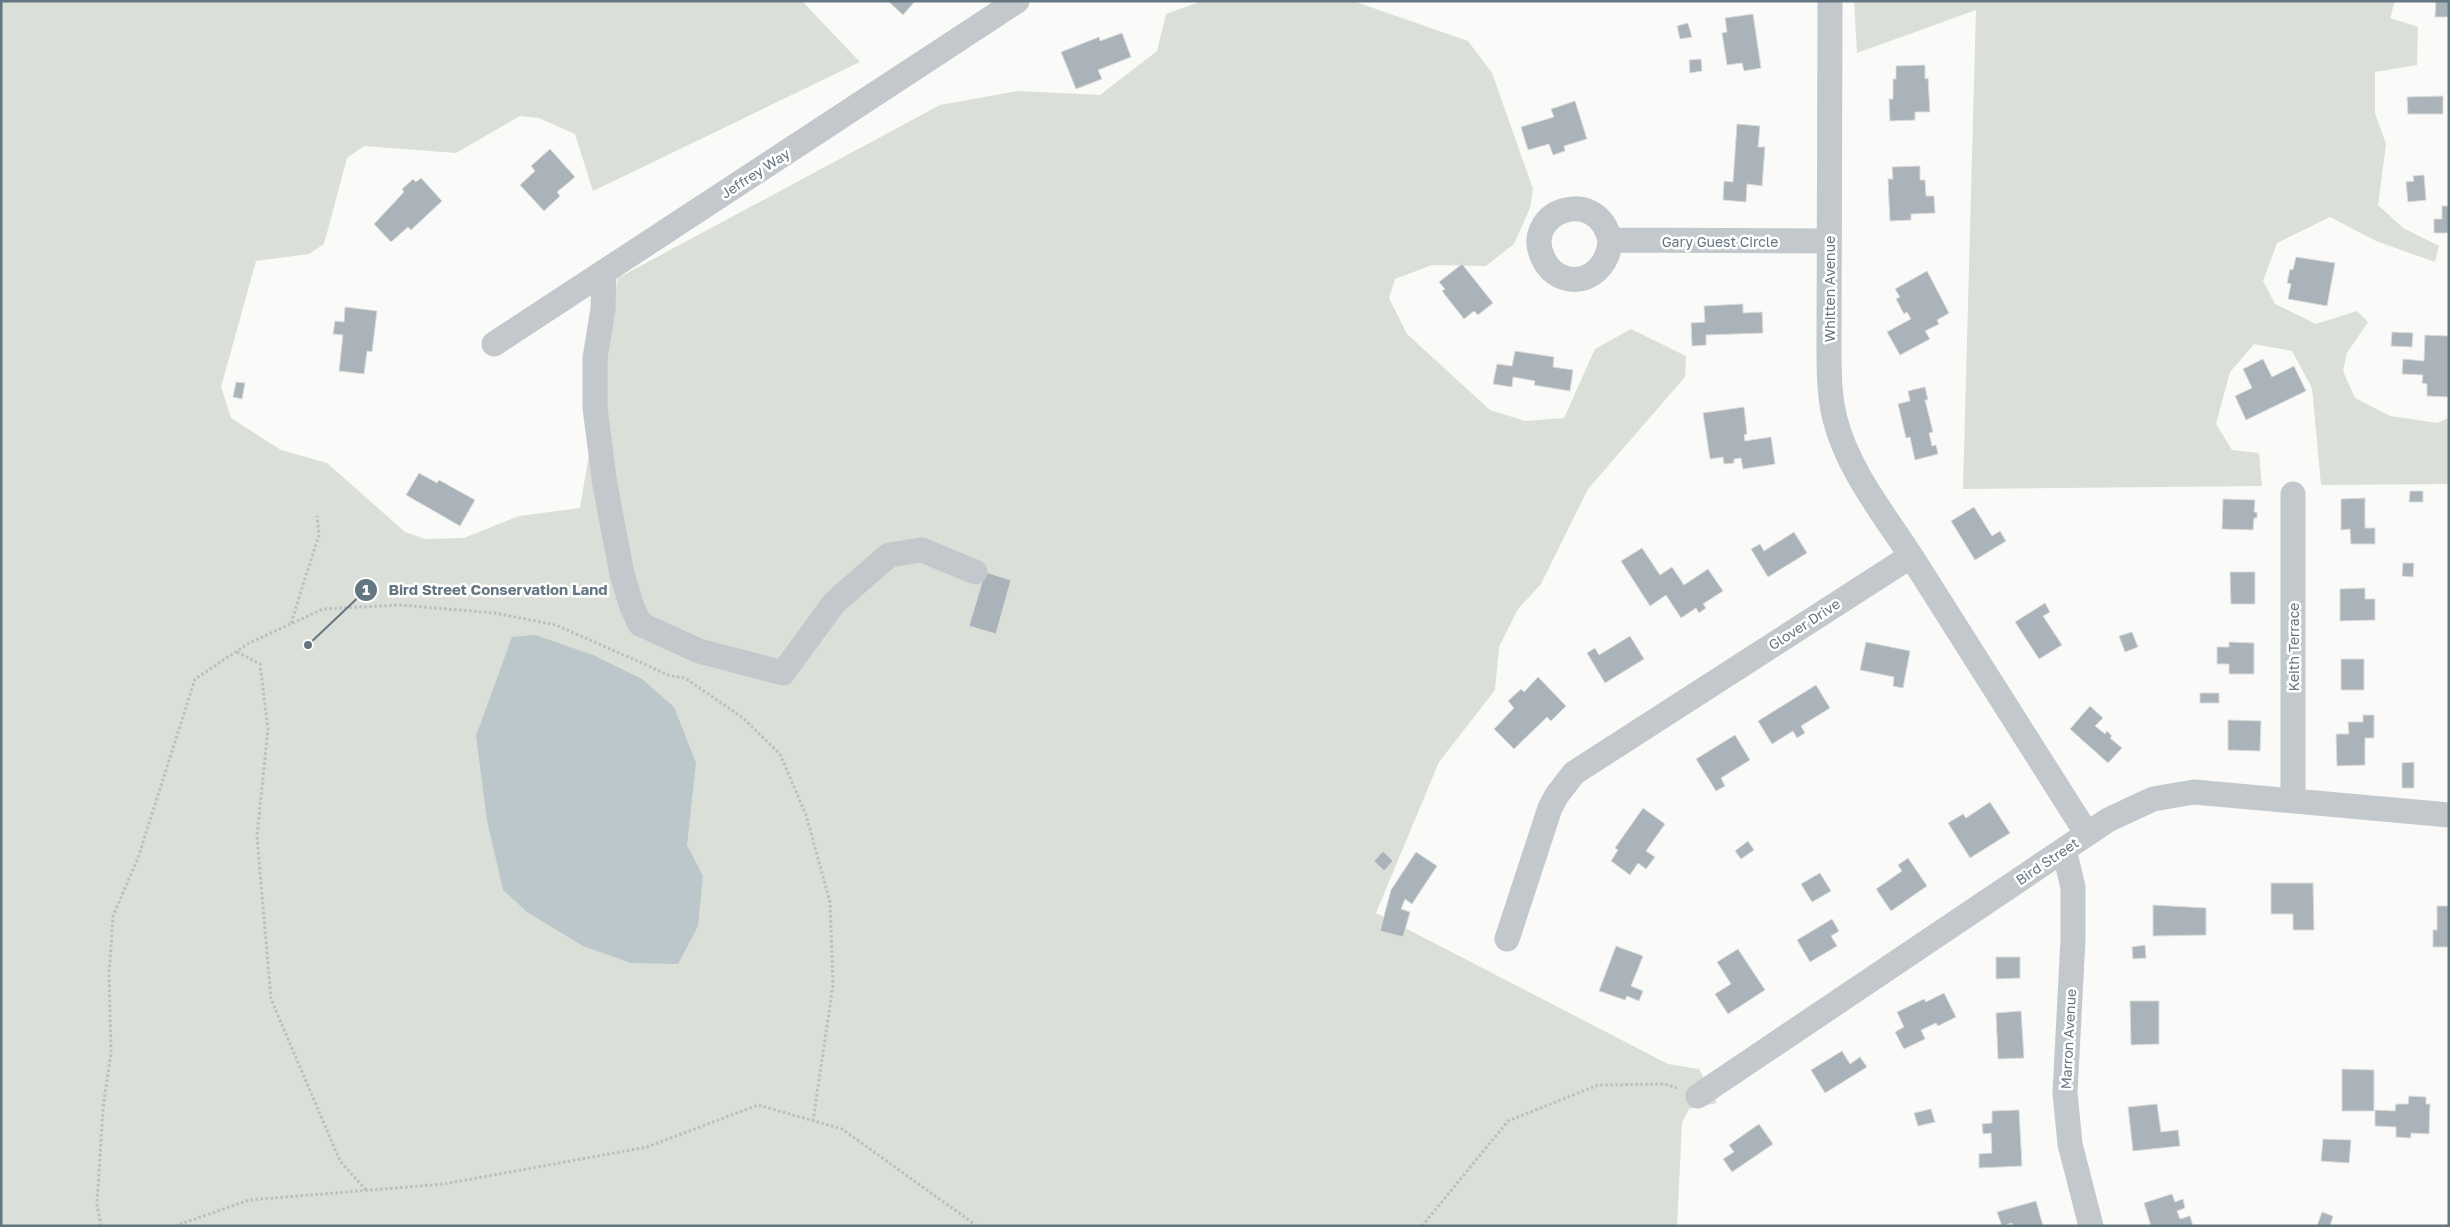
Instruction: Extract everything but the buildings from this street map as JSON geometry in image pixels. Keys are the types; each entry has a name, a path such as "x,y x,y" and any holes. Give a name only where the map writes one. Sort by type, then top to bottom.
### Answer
{"street":[{"name":"Jeffrey Way","path":"494,344 1017,1"},
{"name":"Whitten Avenue","path":"1830,1 1829,370 1834,417 1843,444 1857,472 1911,556"},
{"name":"Gary Guest Circle","path":"1610,240 1829,241"},
{"path":"604,272 603,309 595,358 596,408 605,485 622,574 640,624 699,651 783,673 834,603 889,555 922,550 975,572"},
{"name":"Keith Terrace","path":"2293,494 2293,800"},
{"path":"1911,556 2087,834"},
{"name":"Glover Drive","path":"1507,939 1547,815 1557,795 1574,773 1911,556"},
{"name":"Bird Street","path":"1698,1096 2114,816 2153,799 2194,792 2449,815"},
{"name":"Marron Avenue","path":"2064,850 2073,888 2073,939 2065,1093 2070,1144 2091,1226"}],"path":[{"path":"291,624 319,535 317,516"},
{"path":"101,1226 97,1204 103,1108 111,1053 109,975 113,916 138,858 195,679 249,643 322,610 399,605 495,613 556,625 671,676 685,678 743,718 780,754 806,815 830,902 833,985 813,1121"},
{"path":"236,652 260,664 268,729 257,836 271,999 340,1161 366,1190"},
{"path":"1422,1226 1508,1121 1598,1085 1665,1084 1698,1096"},
{"path":"175,1226 249,1200 444,1184 647,1147 758,1105 842,1129 976,1226"}],"shaded area":[{"path":"1,1 802,1 860,62 593,191 575,134 539,118 520,116 456,153 364,146 347,158 324,244 309,254 256,261 221,387 231,418 281,450 327,463 405,532 425,539 464,538 519,516 580,508 618,278 940,105 1018,91 1100,95 1157,51 1166,14 1202,1 1353,1 1468,41 1492,73 1533,189 1530,208 1514,244 1486,266 1432,265 1395,279 1389,298 1407,334 1490,410 1525,421 1564,418 1595,349 1631,329 1686,356 1685,377 1588,489 1541,584 1518,609 1499,647 1495,690 1439,762 1376,913 1668,1064 1699,1069 1717,1103 1689,1109 1682,1123 1677,1226 1,1226"},
{"path":"1854,1 2395,1 2390,18 2418,27 2417,65 2375,72 2375,113 2386,144 2378,205 2403,228 2439,246 2435,262 2376,241 2330,217 2277,243 2263,281 2275,304 2316,324 2357,311 2368,322 2347,353 2343,371 2355,398 2390,416 2438,423 2449,417 2449,484 2321,485 2312,388 2292,351 2254,344 2230,372 2216,424 2232,450 2259,453 2262,486 1963,489 1976,10 1857,53"},
{"path":"535,635 593,655 642,679 674,707 696,763 687,845 703,876 698,926 678,964 631,963 583,946 527,912 503,890 487,820 476,736 512,637"}],"place":[{"name":"Bird Street Conservation Land","path":"308,645"}]}
